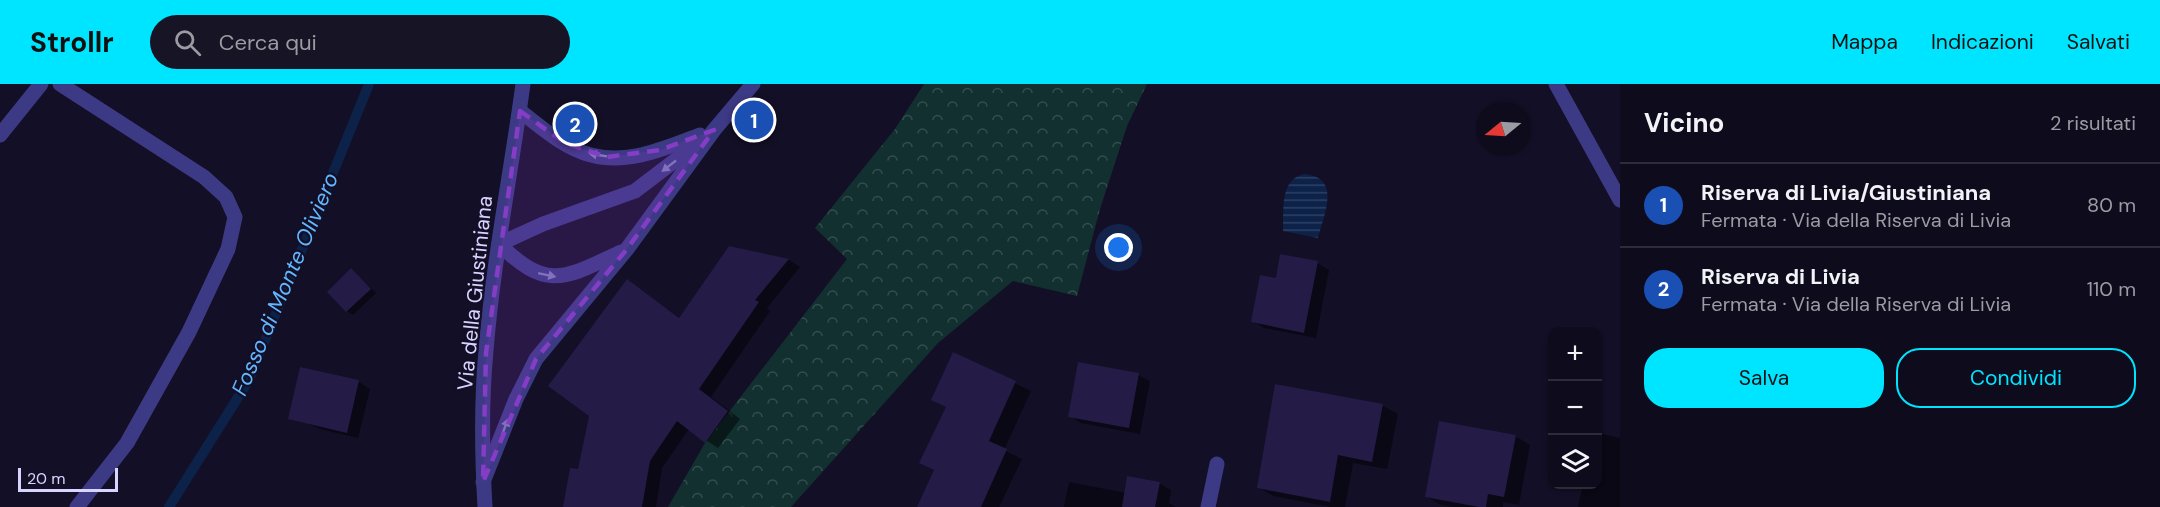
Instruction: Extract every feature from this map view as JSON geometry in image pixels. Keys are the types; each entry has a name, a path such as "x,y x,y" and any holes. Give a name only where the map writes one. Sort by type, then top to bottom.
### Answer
{"street":[{"path":"0,135 41,84"},
{"path":"60,84 204,177 226,197 235,217 228,249 189,332 127,443 77,507"},
{"name":"Via della Giustiniana","path":"485,507 483,482 486,353 499,244 523,84"},
{"path":"483,482 516,399 536,359 627,249 714,130 753,84"},
{"path":"1557,84 1620,200"},
{"path":"520,111 565,144 599,156 623,158 644,154 714,130"},
{"path":"627,249 577,273 557,277 540,274 526,267 499,244 543,224 635,191 714,130"},
{"path":"1208,507 1216,464"}],"highlighted area":[{"path":"520,111 565,143 607,157 660,150 714,130 627,249 536,359 483,482 486,353"}],"green space":[{"path":"924,84 1147,84 1127,126 1100,209 1077,296 1013,281 938,343 791,507 668,507 705,443 847,259 815,228 895,129"}],"water":[{"path":"1304,174 1316,177 1323,182 1327,190 1328,198 1318,238 1283,231 1284,197 1290,182"}],"building":[{"path":"729,246 789,259 755,300 759,302 699,389 728,411 705,443 677,421 650,461 642,507 563,507 570,468 578,469 589,416 548,386 627,279 679,318"},
{"path":"1280,254 1318,261 1304,333 1251,322 1260,275 1276,278"},
{"path":"351,268 371,289 346,312 327,292"},
{"path":"953,352 1016,381 989,441 1007,449 981,507 917,507 934,470 919,463 946,407 931,400"},
{"path":"1078,362 1139,373 1129,428 1068,417"},
{"path":"300,367 359,380 347,433 288,419"},
{"path":"1275,384 1383,404 1372,462 1338,455 1330,502 1257,488"},
{"path":"1439,421 1516,435 1504,497 1488,494 1486,507 1479,507 1425,497"},
{"path":"1127,476 1160,482 1155,507 1122,507"}],"waterway":[{"name":"Fosso di Monte Oliviero","path":"169,507 249,380 369,84"}],"place":[{"name":"Riserva di Livia/Giustiniana","path":"754,120"},
{"name":"Riserva di Livia","path":"575,124"}]}
